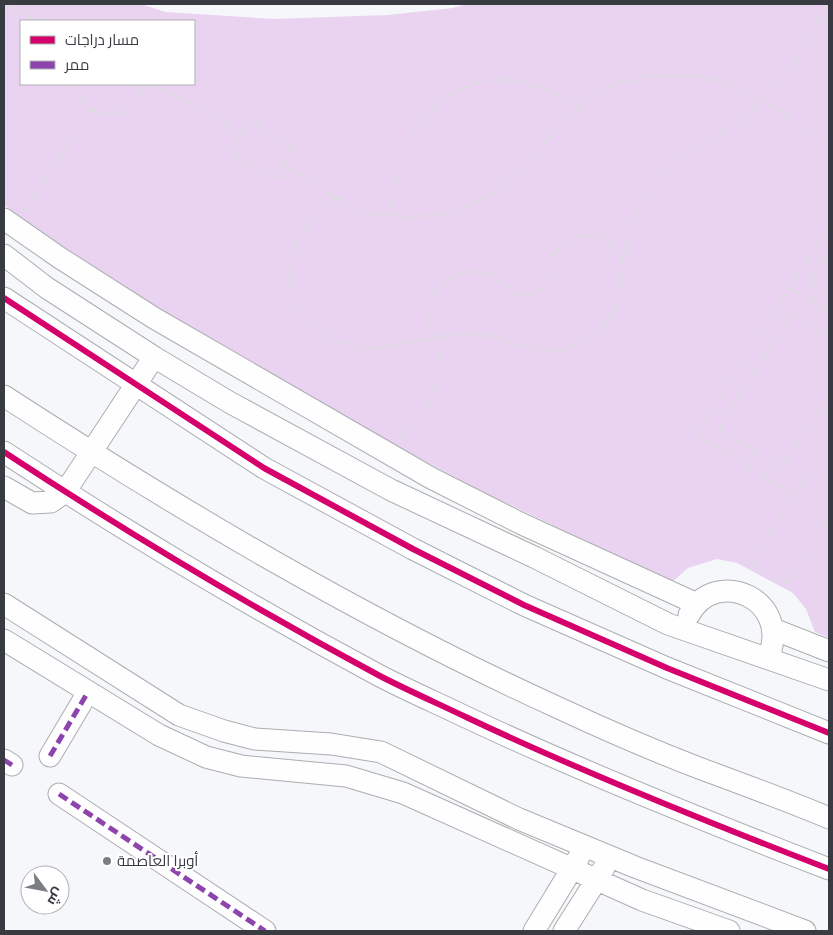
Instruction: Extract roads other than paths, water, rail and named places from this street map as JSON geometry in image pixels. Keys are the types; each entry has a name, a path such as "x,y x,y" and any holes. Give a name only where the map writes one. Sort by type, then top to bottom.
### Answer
{"street":[{"path":"9,223 91,279 154,318 438,482 522,524 697,604"},
{"path":"4,255 47,288 154,357 229,402 391,490 534,557 668,624 829,680"},
{"path":"4,298 264,468 439,562 524,605 667,668 829,732"},
{"path":"4,487 32,503 51,502 65,492 154,357"},
{"path":"4,396 91,453 322,589 438,650 561,710 695,766 829,818"},
{"path":"4,452 185,567 382,676 592,775 829,869"},
{"path":"683,629 686,620 697,604 705,597 734,591 743,594 752,598 766,611 773,629 772,649 768,658"},
{"path":"4,604 179,715 224,731 255,739 331,744 381,752 519,819 611,857 805,931"},
{"path":"773,629 829,651"},
{"path":"4,640 159,735 206,757 241,766 328,773 373,783 403,793 642,900 729,931"},
{"path":"50,756 88,692"},
{"path":"59,794 265,931"},
{"path":"534,931 586,846"},
{"path":"564,931 611,857"}],"place":[{"name":"أوبرا العاصمة","path":"107,861"}]}
